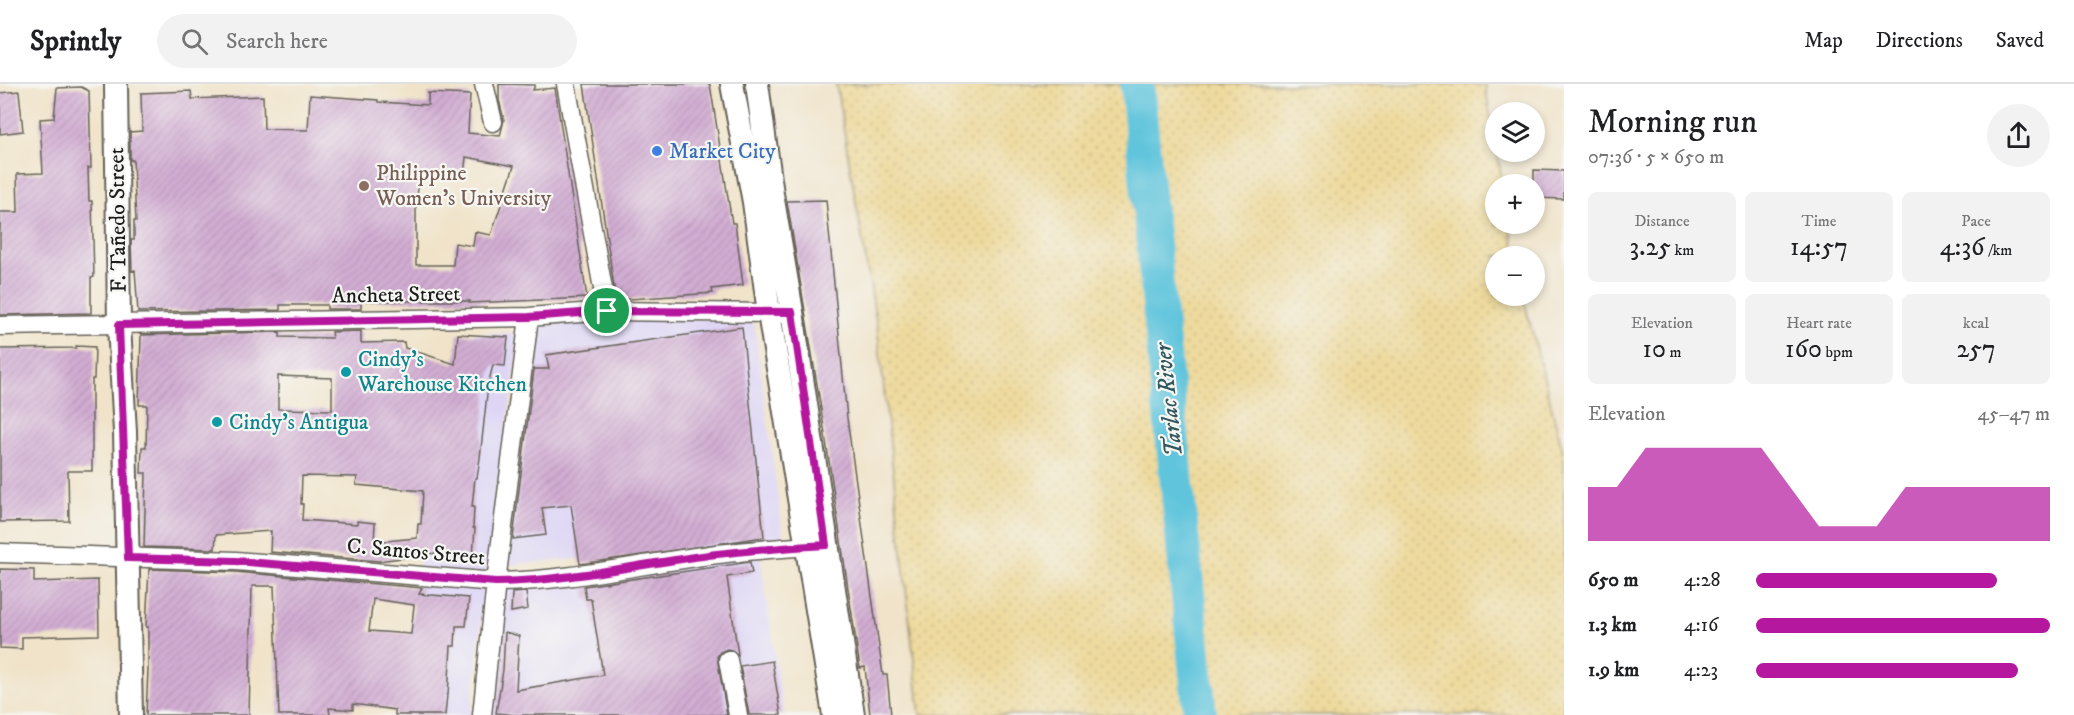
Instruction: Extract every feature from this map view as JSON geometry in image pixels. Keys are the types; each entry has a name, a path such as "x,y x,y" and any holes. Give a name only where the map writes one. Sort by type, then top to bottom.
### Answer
{"main road":[{"name":"F. Tañedo Street","path":"116,84 119,325 128,558 131,715"},
{"path":"732,84 754,202 769,313 853,715"},
{"path":"757,84 772,194 792,312 834,715"}],"street":[{"path":"484,84 493,122"},
{"path":"566,84 607,311"},
{"name":"Ancheta Street","path":"0,326 529,317 607,311 792,312"},
{"path":"482,715 529,317"},
{"name":"C. Santos Street","path":"0,553 236,561 496,582 530,582 570,578 718,554 816,545"},
{"path":"728,660 738,715"}],"shaded area":[{"path":"609,314 754,323 784,542 506,565 541,326"},
{"path":"520,333 484,593 471,715 399,715 420,557 472,334"},
{"path":"760,555 784,715 492,715 506,587"}],"sand":[{"path":"836,84 1485,84 1488,102 1485,102 1485,162 1499,162 1501,174 1485,174 1485,234 1512,234 1514,246 1485,246 1485,306 1526,306 1564,456 1564,715 920,715 877,326"}],"building":[{"path":"499,84 535,85 533,90 555,88 587,298 469,303 470,301 361,301 361,309 327,309 327,305 280,305 280,310 138,312 135,270 132,271 131,240 134,240 134,221 136,221 133,160 130,160 130,132 142,131 141,93 191,91 192,99 263,96 264,129 308,130 310,95 428,105 428,93 470,95 468,133 500,136 504,120 499,100","holes":["466,157 514,166 491,235 475,232 473,246 455,243 453,265 416,265 416,199 419,174 464,176"]},
{"name":"Market City","path":"584,84 710,84 732,223 735,223 743,285 712,289 713,293 616,300"},
{"path":"81,87 89,91 91,168 88,168 89,201 92,201 94,277 91,278 91,313 0,315 0,212 18,212 17,174 43,173 40,119 54,118 57,88"},
{"path":"19,91 23,131 0,134 0,93"},
{"path":"1534,170 1564,171 1564,199 1545,198 1545,174 1534,174"},
{"path":"826,200 847,418 883,675 887,675 891,715 870,715 865,667 860,668 787,201"},
{"path":"742,327 764,537 580,564 571,505 542,508 546,535 513,539 534,369 549,369 546,355"},
{"path":"361,331 361,343 404,342 405,348 455,364 458,334 508,337 505,366 493,365 488,385 472,507 474,507 473,528 475,528 473,556 408,552 408,557 379,561 270,552 271,531 216,535 215,549 144,547 146,473 141,473 142,447 146,447 147,405 139,405 141,335 280,332 280,337 332,338 331,332","holes":["278,376 332,378 332,410 278,409","302,476 357,477 356,485 423,491 421,524 418,524 417,538 374,542 375,523 302,520"]},
{"path":"76,346 95,347 94,379 92,379 92,471 68,471 69,521 0,522 0,349 76,348"},
{"path":"750,562 752,573 727,577 738,655 727,649 720,652 717,657 727,715 515,715 496,713 503,670 505,632 519,636 516,690 603,675 591,599 586,599 584,586"},
{"path":"0,569 34,570 34,582 98,580 99,635 22,637 22,649 0,648"},
{"path":"149,569 235,572 412,587 422,588 419,594 469,598 466,626 456,626 455,646 451,646 445,715 395,715 395,710 353,704 353,710 329,708 330,715 279,715 274,586 252,586 249,715 146,715 148,627 146,627","holes":["373,599 414,605 411,634 369,631"]},
{"path":"526,592 528,609 511,612 512,593"},
{"path":"772,661 781,715 749,715 740,666"}],"waterway":[{"name":"Tarlac River","path":"1137,84 1200,715"}],"place":[{"name":"Market City","path":"657,151"},
{"name":"Philippine Women's University","path":"364,186"},
{"name":"Cindy's Warehouse Kitchen","path":"346,372"},
{"name":"Cindy's Antigua","path":"217,422"}],"route":[{"path":"607,311 792,312 826,545 718,554 570,578 530,582 496,582 236,561 128,558 125,432 119,325 529,317 607,311"}]}
